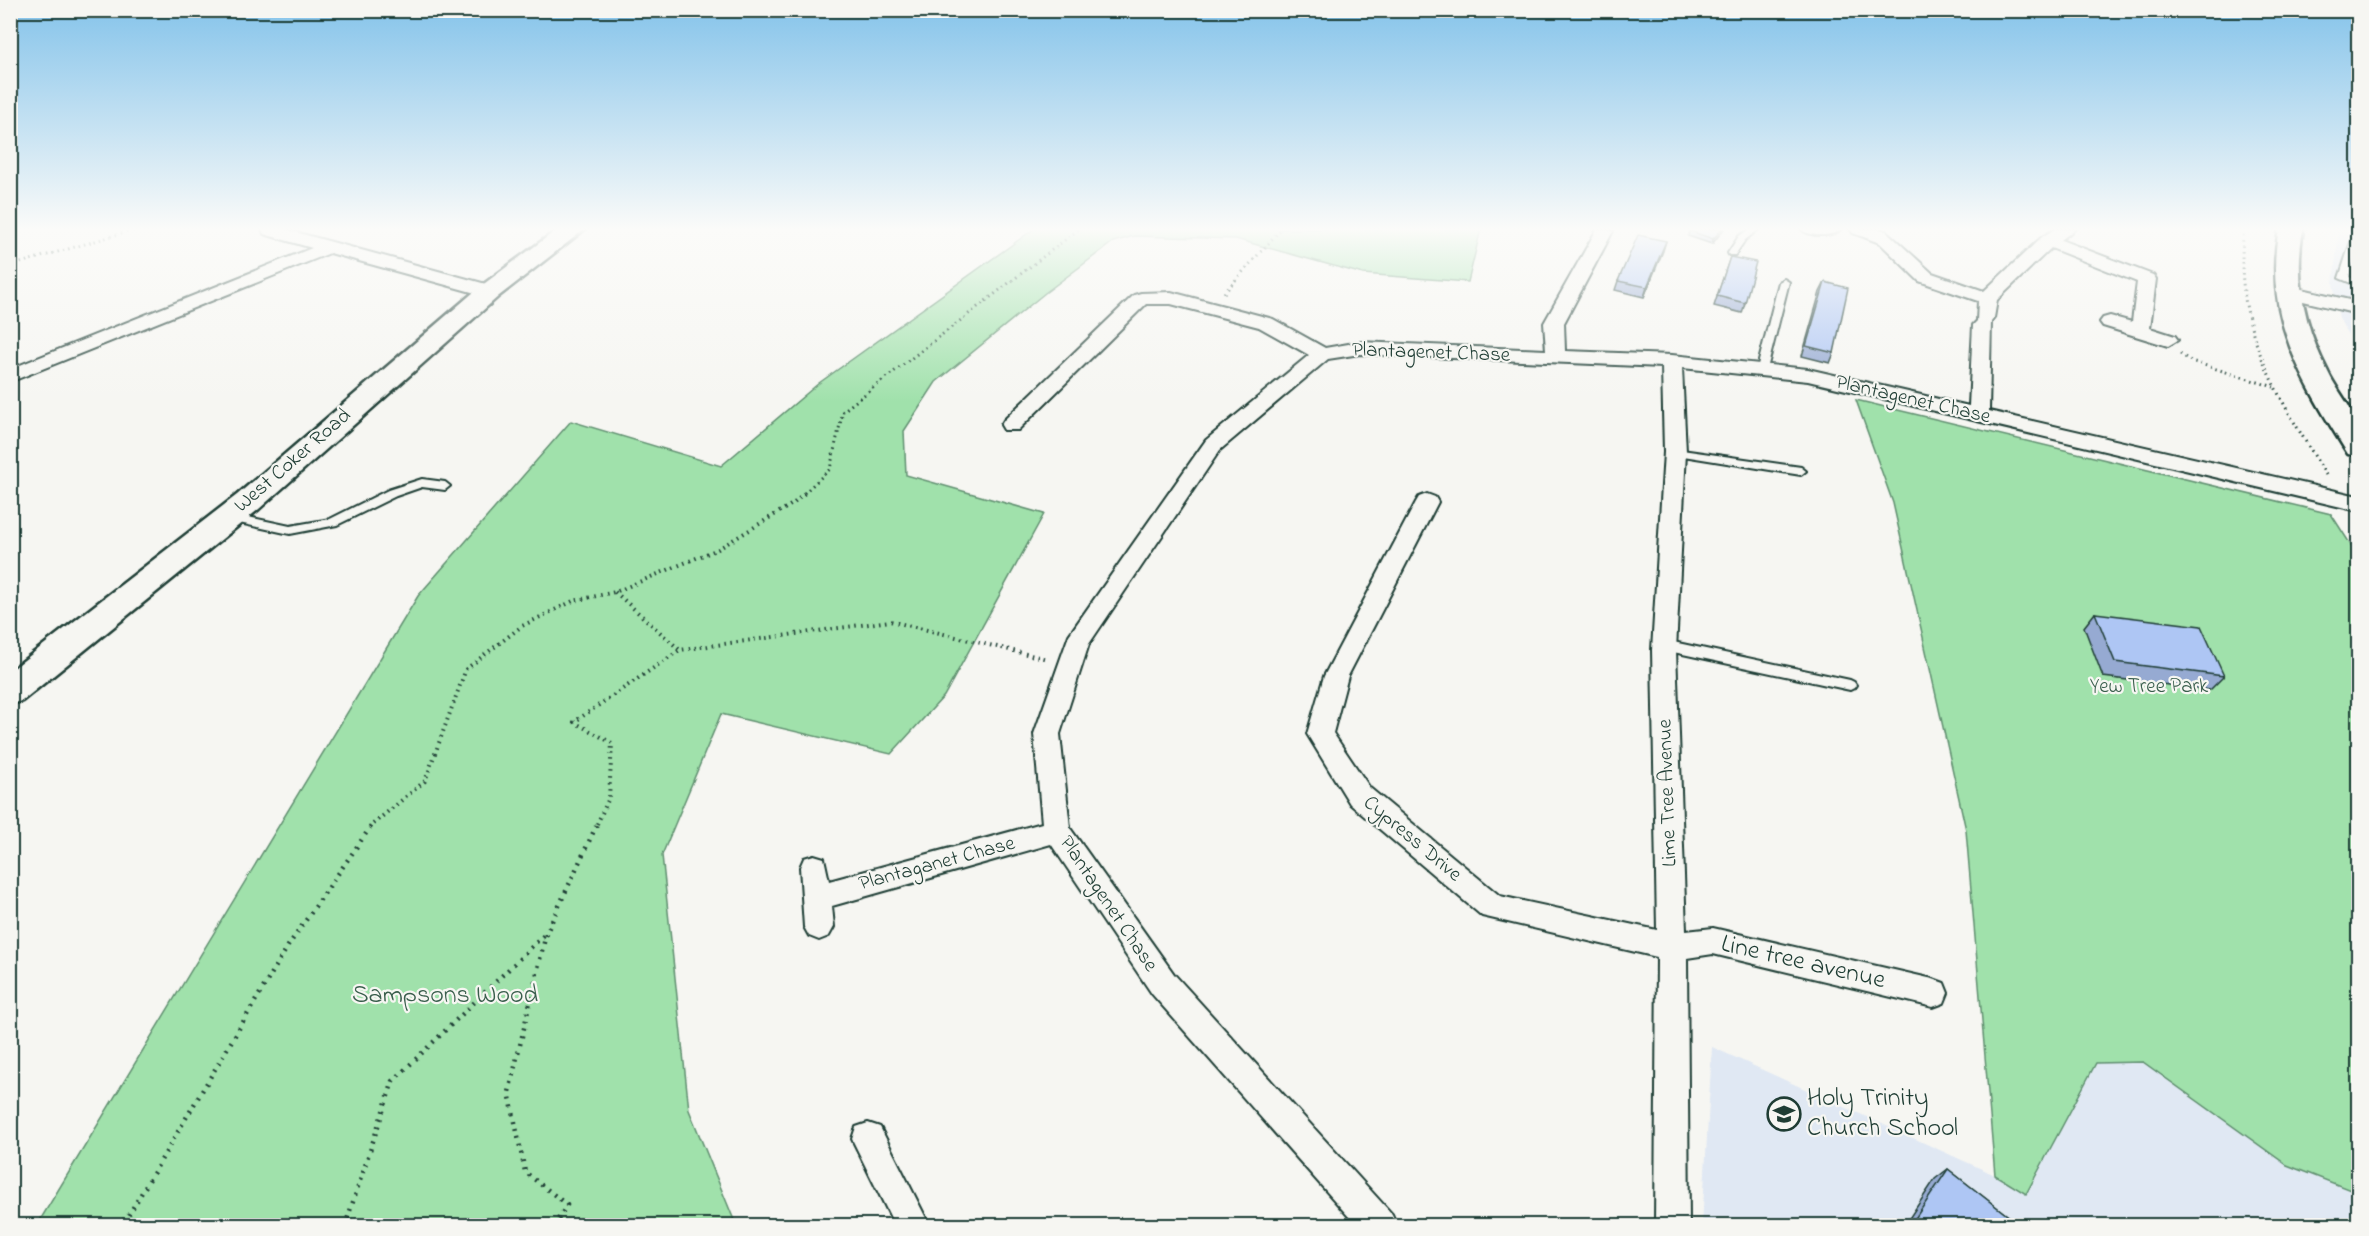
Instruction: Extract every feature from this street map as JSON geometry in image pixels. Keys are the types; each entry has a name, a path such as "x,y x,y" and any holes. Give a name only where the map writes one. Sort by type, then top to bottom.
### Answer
{"main road":[{"name":"West Coker Road","path":"10,691 229,517 496,287"},
{"path":"2288,287 2296,327 2312,367 2335,411 2358,447"}],"street":[{"path":"10,376 231,287"},
{"path":"474,287 490,291"},
{"path":"1556,357 1554,323 1574,287"},
{"path":"1949,287 1988,298"},
{"path":"1979,416 1984,322 1988,298 2000,287"},
{"path":"2140,331 2146,287"},
{"path":"2289,292 2358,308"},
{"path":"1011,425 1141,300 1171,298 1266,323 1322,354"},
{"path":"2110,322 2168,340"},
{"name":"Plantagenet Chase","path":"1380,1226 1163,984 1057,831 1047,734 1078,642 1213,445 1322,354 1360,348 1672,361 1808,375 2351,503"},
{"name":"Lime Tree Avenue","path":"1672,361 1675,452 1664,645 1672,947 1672,1226"},
{"name":"Cypress Drive","path":"1426,502 1336,676 1320,734 1360,796 1492,907 1672,947"},
{"name":"Plantaganet Chase","path":"817,897 1057,831"},
{"path":"814,867 819,927"},
{"name":"Line tree avenue","path":"1672,947 1713,941 1934,993"},
{"path":"868,1139 914,1226"}],"lane":[{"path":"1762,369 1783,287"},
{"path":"1675,452 1801,471"},
{"path":"229,517 290,531 333,522 392,493 422,483 445,486"},
{"path":"1664,645 1850,685"}],"path":[{"path":"117,1226 128,1216 288,946 375,821 425,781 466,669 522,626 573,601 615,592 718,549 794,503 830,469 843,411 1004,287"},
{"path":"1210,308 1229,287"},
{"path":"2241,287 2244,309 2274,387 2351,503"},
{"path":"2168,340 2178,353 2191,361 2274,387"},
{"path":"615,592 680,650"},
{"path":"555,1226 567,1205 525,1172 509,1092 546,934 609,798 612,743 574,722 680,650 890,621 1071,665"},
{"path":"345,1226 393,1082 546,934"}],"shaded area":[{"path":"2334,287 2358,287 2358,354 2339,318"},
{"name":"Holy Trinity Church School","path":"1712,1047 1995,1175 2025,1193 2096,1063 2143,1062 2287,1165 2358,1193 2358,1226 1702,1226"}],"green space":[{"name":"Sampsons Wood","path":"953,287 1053,287 936,382 904,431 906,475 1044,514 944,696 891,754 721,714 662,855 689,1110 736,1225 37,1225 418,596 571,421 721,466 819,383"},
{"name":"Yew Tree Park","path":"1856,400 2331,514 2358,556 2358,1193 2287,1165 2143,1062 2096,1063 2026,1194 1995,1175 1966,830 1893,503"}],"building":[{"path":"1720,287 1749,287 1745,303 1717,296"},
{"path":"1824,287 1848,288 1834,353 1806,346"},
{"path":"2095,613 2201,626 2224,676 2115,662"},
{"path":"1948,1169 2021,1226 1910,1226"}],"place":[{"name":"Holy Trinity Church School","path":"1784,1114"}]}
